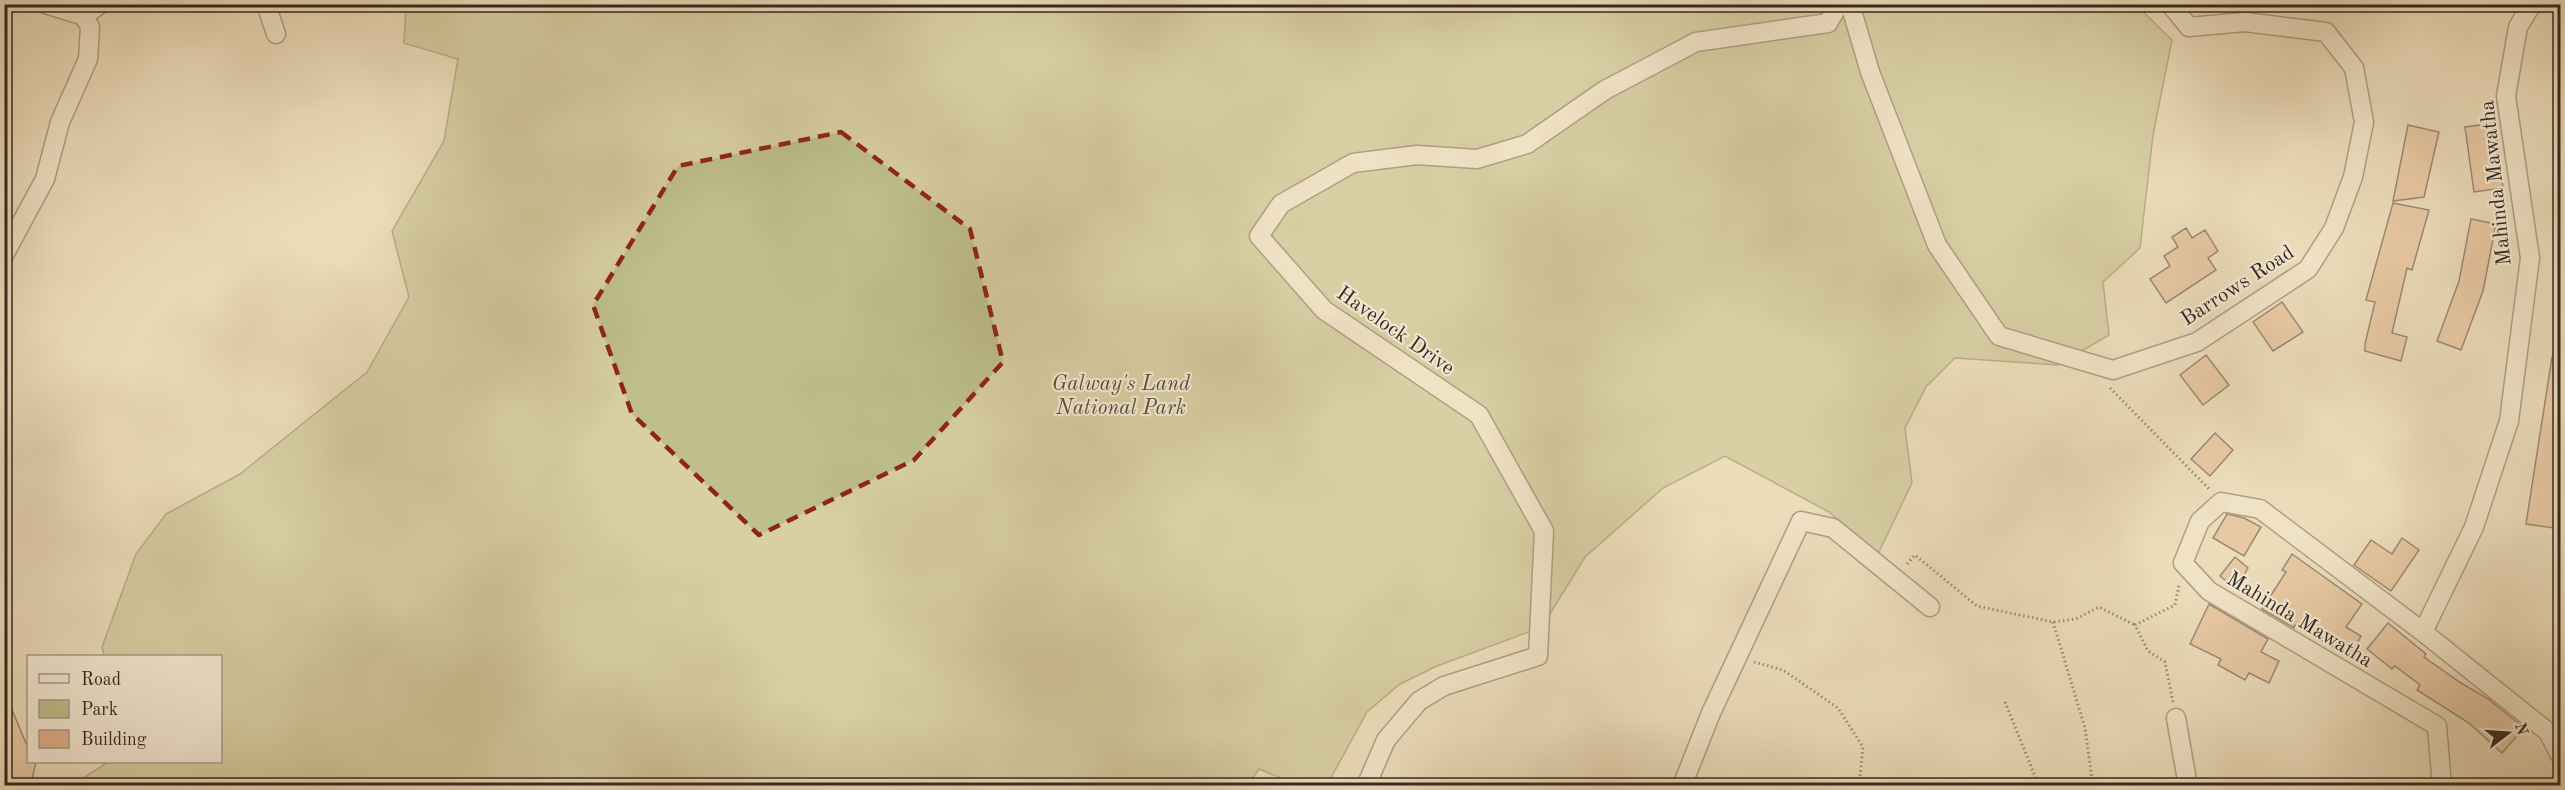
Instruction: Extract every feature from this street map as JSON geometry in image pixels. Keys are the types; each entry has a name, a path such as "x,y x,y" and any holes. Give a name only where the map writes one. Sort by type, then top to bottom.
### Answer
{"street":[{"path":"4,255 45,179 60,122 88,59 90,27 84,16 45,4"},
{"path":"84,16 100,4"},
{"path":"266,4 276,34"},
{"name":"Havelock Drive","path":"1366,786 1386,740 1419,701 1444,686 1538,656 1544,531 1479,415 1324,310 1259,236 1281,204 1353,163 1417,155 1477,159 1527,144 1605,90 1696,42 1828,23 1839,4"},
{"name":"Barrows Road","path":"1850,4 1869,72 1936,245 1999,336 2114,370 2197,342 2308,269 2334,228 2353,177 2364,122 2354,68 2326,32 2245,22 2188,27 2170,4"},
{"name":"Mahinda Mawatha","path":"2423,632 2474,527 2509,421 2530,258 2506,96 2518,27 2532,4"},
{"path":"2183,563 2200,521 2221,502 2260,509 2423,632 2548,732 2560,755"},
{"path":"1682,786 1711,712 1801,521 1833,528 1930,607"},
{"name":"Mahinda Mawatha","path":"2183,563 2209,591 2437,726 2442,786"},
{"path":"2176,718 2188,786"}],"path":[{"path":"2106,384 2221,502"},
{"path":"1893,579 1915,555 1977,606 2053,622 2076,619 2099,607 2135,625 2148,651 2165,662 2176,718"},
{"path":"2135,625 2175,605 2183,563"},
{"path":"2053,622 2085,728 2094,786"},
{"path":"1738,658 1783,670 1838,708 1863,747 1859,786"},
{"path":"2005,702 2039,786"},
{"path":"2227,786 2377,786"}],"highlighted area":[{"path":"841,132 970,229 1003,362 914,460 759,535 632,414 593,305 678,166"}],"green space":[{"name":"Galway's Land National Park","path":"2135,4 2172,40 2153,135 2140,248 2103,282 2109,335 2058,365 1955,358 1926,387 1905,428 1912,483 1877,556 1829,512 1725,456 1663,488 1585,557 1542,627 1437,666 1400,684 1367,712 1327,785 1298,785 1259,769 1247,786 71,786 106,763 222,763 222,655 104,655 102,647 136,554 166,514 240,474 367,372 409,297 392,231 444,141 458,59 404,43 406,5"}],"building":[{"path":"2495,123 2503,188 2474,192 2465,127"},
{"path":"2408,125 2439,132 2424,197 2393,201"},
{"path":"2393,203 2429,210 2412,270 2407,268 2392,333 2407,337 2401,361 2365,351 2375,302 2366,300"},
{"path":"2471,219 2496,224 2483,291 2461,350 2437,341 2459,281"},
{"path":"2186,228 2192,238 2205,230 2218,251 2208,258 2216,270 2166,303 2150,279 2170,266 2164,256 2178,247 2172,237"},
{"path":"2282,302 2303,332 2273,351 2253,322"},
{"path":"2206,355 2229,385 2203,405 2180,375"},
{"path":"2552,357 2560,358 2560,529 2526,524"},
{"path":"2215,433 2233,450 2210,476 2191,459"},
{"path":"2227,514 2244,518 2261,527 2244,556 2213,538"},
{"path":"2402,538 2419,550 2391,591 2354,565 2371,540 2392,554"},
{"path":"2292,554 2362,604 2346,627 2361,636 2350,656 2262,609 2286,572 2282,570"},
{"path":"2235,557 2248,568 2236,589 2220,576"},
{"path":"2209,604 2268,639 2261,652 2279,661 2269,683 2249,673 2245,680 2218,665 2221,659 2190,644"},
{"path":"2388,623 2426,654 2424,657 2487,698 2524,728 2502,753 2469,723 2417,690 2420,685 2395,666 2392,669 2367,649"},
{"path":"4,691 27,746 27,763 36,763 31,784 4,784"}]}
